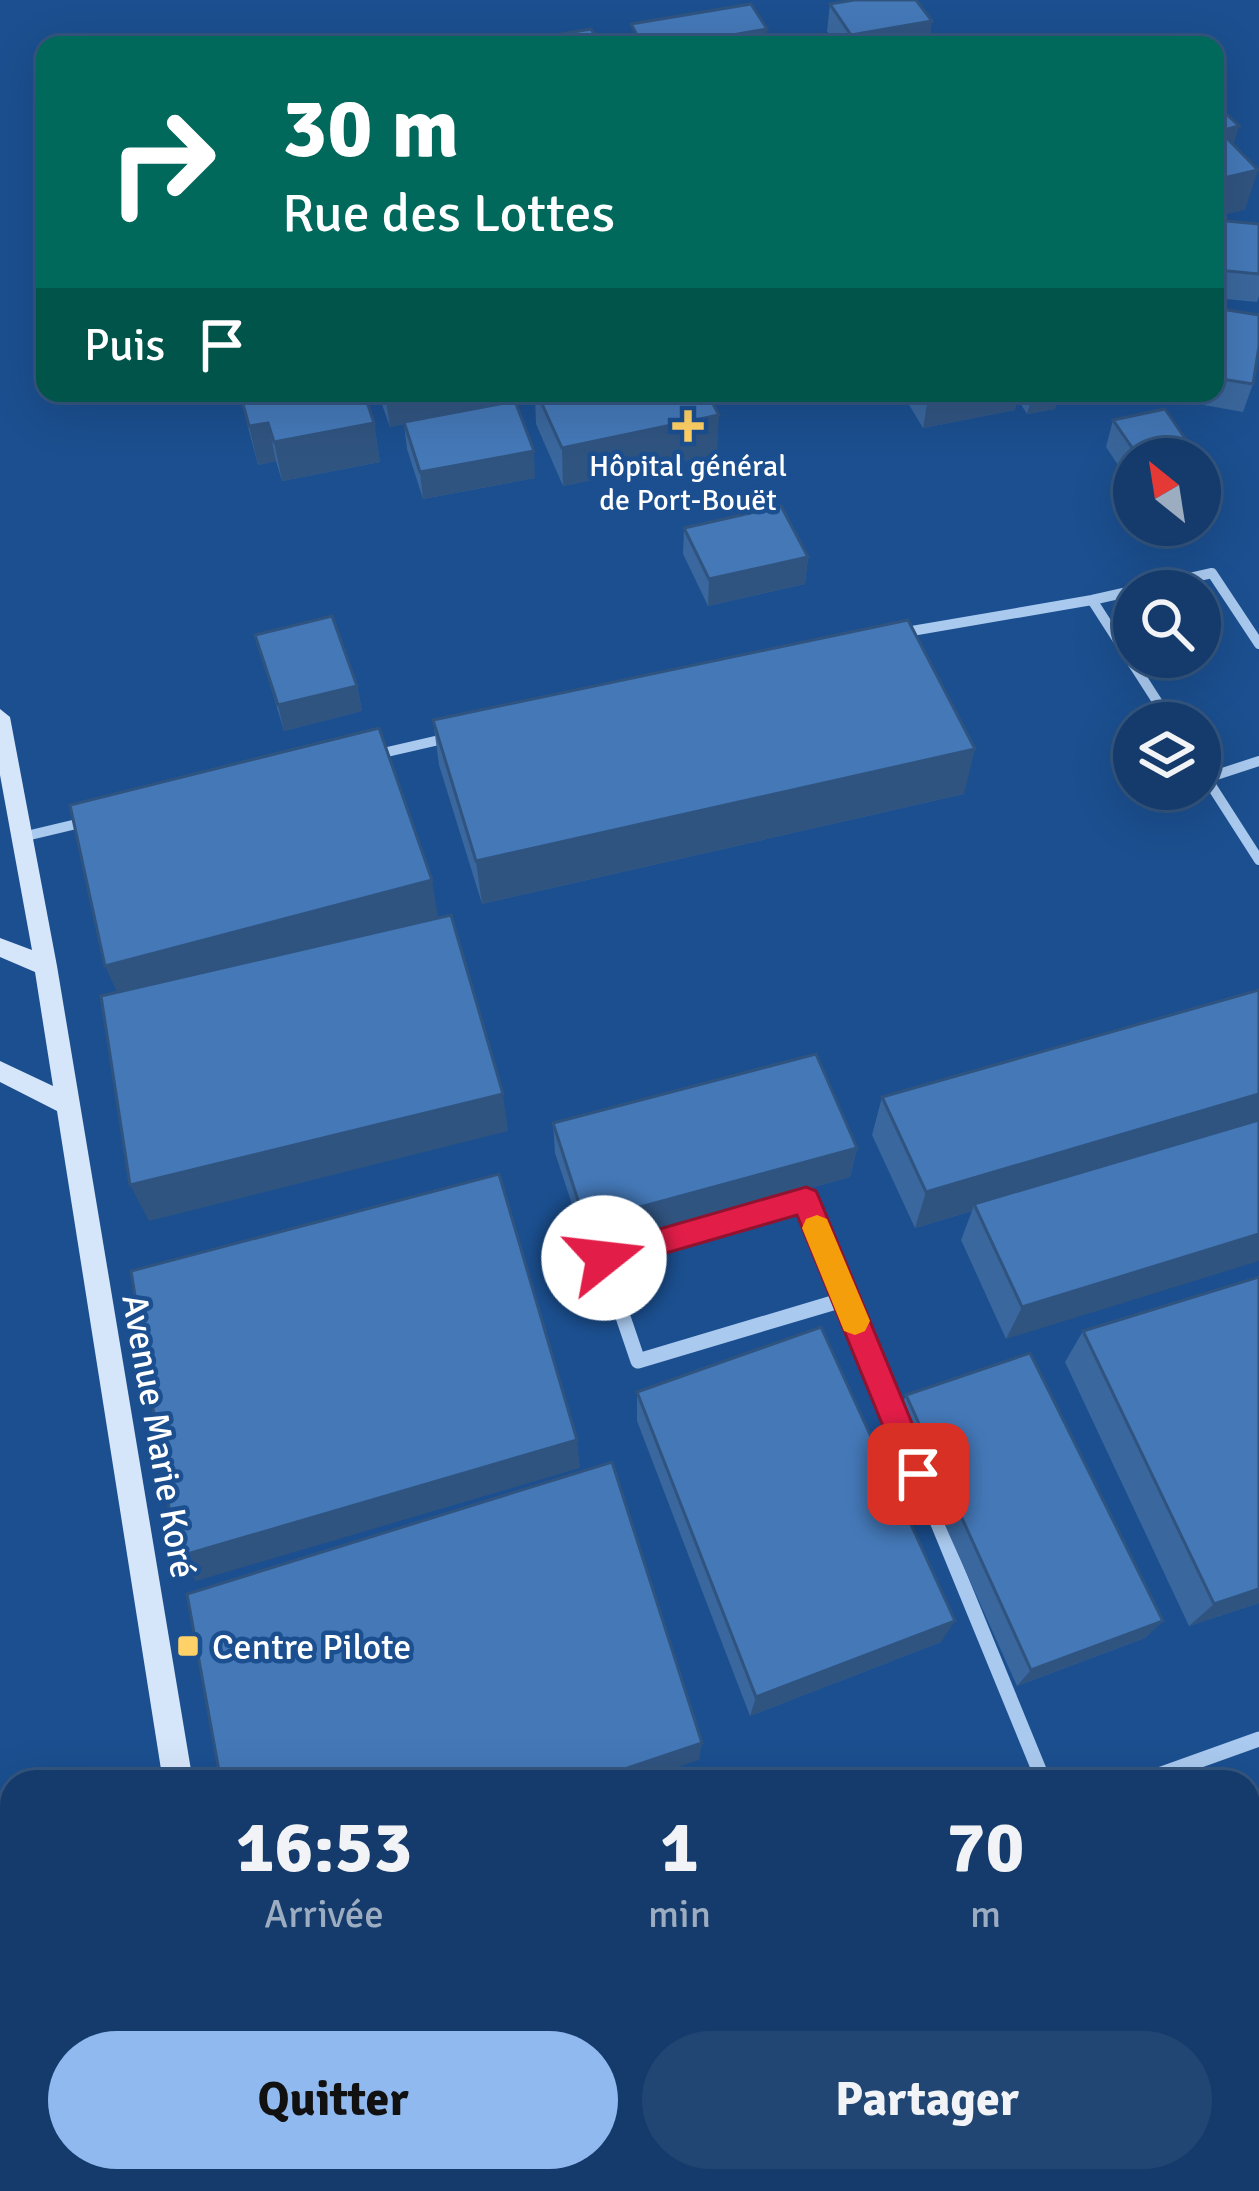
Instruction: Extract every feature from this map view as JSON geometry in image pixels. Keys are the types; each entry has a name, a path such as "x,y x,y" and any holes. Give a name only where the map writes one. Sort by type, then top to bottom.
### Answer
{"main road":[{"name":"Avenue Marie Koré","path":"0,717 46,966 176,1770"},
{"path":"0,947 46,966"},
{"path":"0,1071 65,1103"}],"street":[{"path":"884,637 1212,573 1259,644"},
{"path":"1091,600 1157,702"},
{"path":"365,758 456,736"},
{"path":"1221,769 1259,761"},
{"path":"1221,801 1259,860"},
{"path":"22,837 91,821"},
{"path":"846,1299 638,1361 604,1258 806,1200 1039,1770"},
{"path":"1172,1770 1259,1739"}],"building":[{"path":"916,0 932,21 851,35 830,4"},
{"path":"751,4 767,29 726,36 630,36 637,35 631,24"},
{"path":"591,29 595,36 549,36"},
{"path":"1224,112 1239,126 1224,130"},
{"path":"1224,135 1258,170 1224,178"},
{"path":"1224,221 1259,224 1259,274 1224,271"},
{"path":"1224,309 1259,315 1253,384 1224,379"},
{"path":"242,402 367,402 374,423 274,442 268,423 249,426"},
{"path":"515,402 534,451 420,472 404,422"},
{"path":"541,402 712,402 719,415 562,448"},
{"path":"1165,409 1185,438 1125,438 1113,420"},
{"path":"781,506 808,557 709,579 684,528"},
{"path":"332,616 357,686 278,705 255,635"},
{"path":"908,620 975,749 476,861 433,720"},
{"path":"379,728 432,880 105,966 70,805"},
{"path":"451,915 503,1094 130,1185 101,996"},
{"path":"1259,990 1259,1094 926,1192 882,1097"},
{"path":"816,1054 857,1148 585,1222 553,1123"},
{"path":"1259,1120 1259,1234 1022,1307 974,1204"},
{"path":"499,1174 577,1440 177,1557 131,1271"},
{"path":"1259,1277 1259,1589 1214,1604 1083,1331"},
{"path":"821,1327 955,1621 756,1697 637,1392"},
{"path":"1030,1353 1163,1621 1031,1670 906,1395"},
{"path":"612,1462 702,1743 622,1770 219,1770 187,1594"}],"slow traffic":[{"path":"817,1228 855,1321"}],"place":[{"name":"Hôpital général de Port-Bouët","path":"688,426"},
{"name":"Centre Pilote","path":"188,1646"}],"route":[{"path":"604,1258 806,1200 918,1474"}]}
